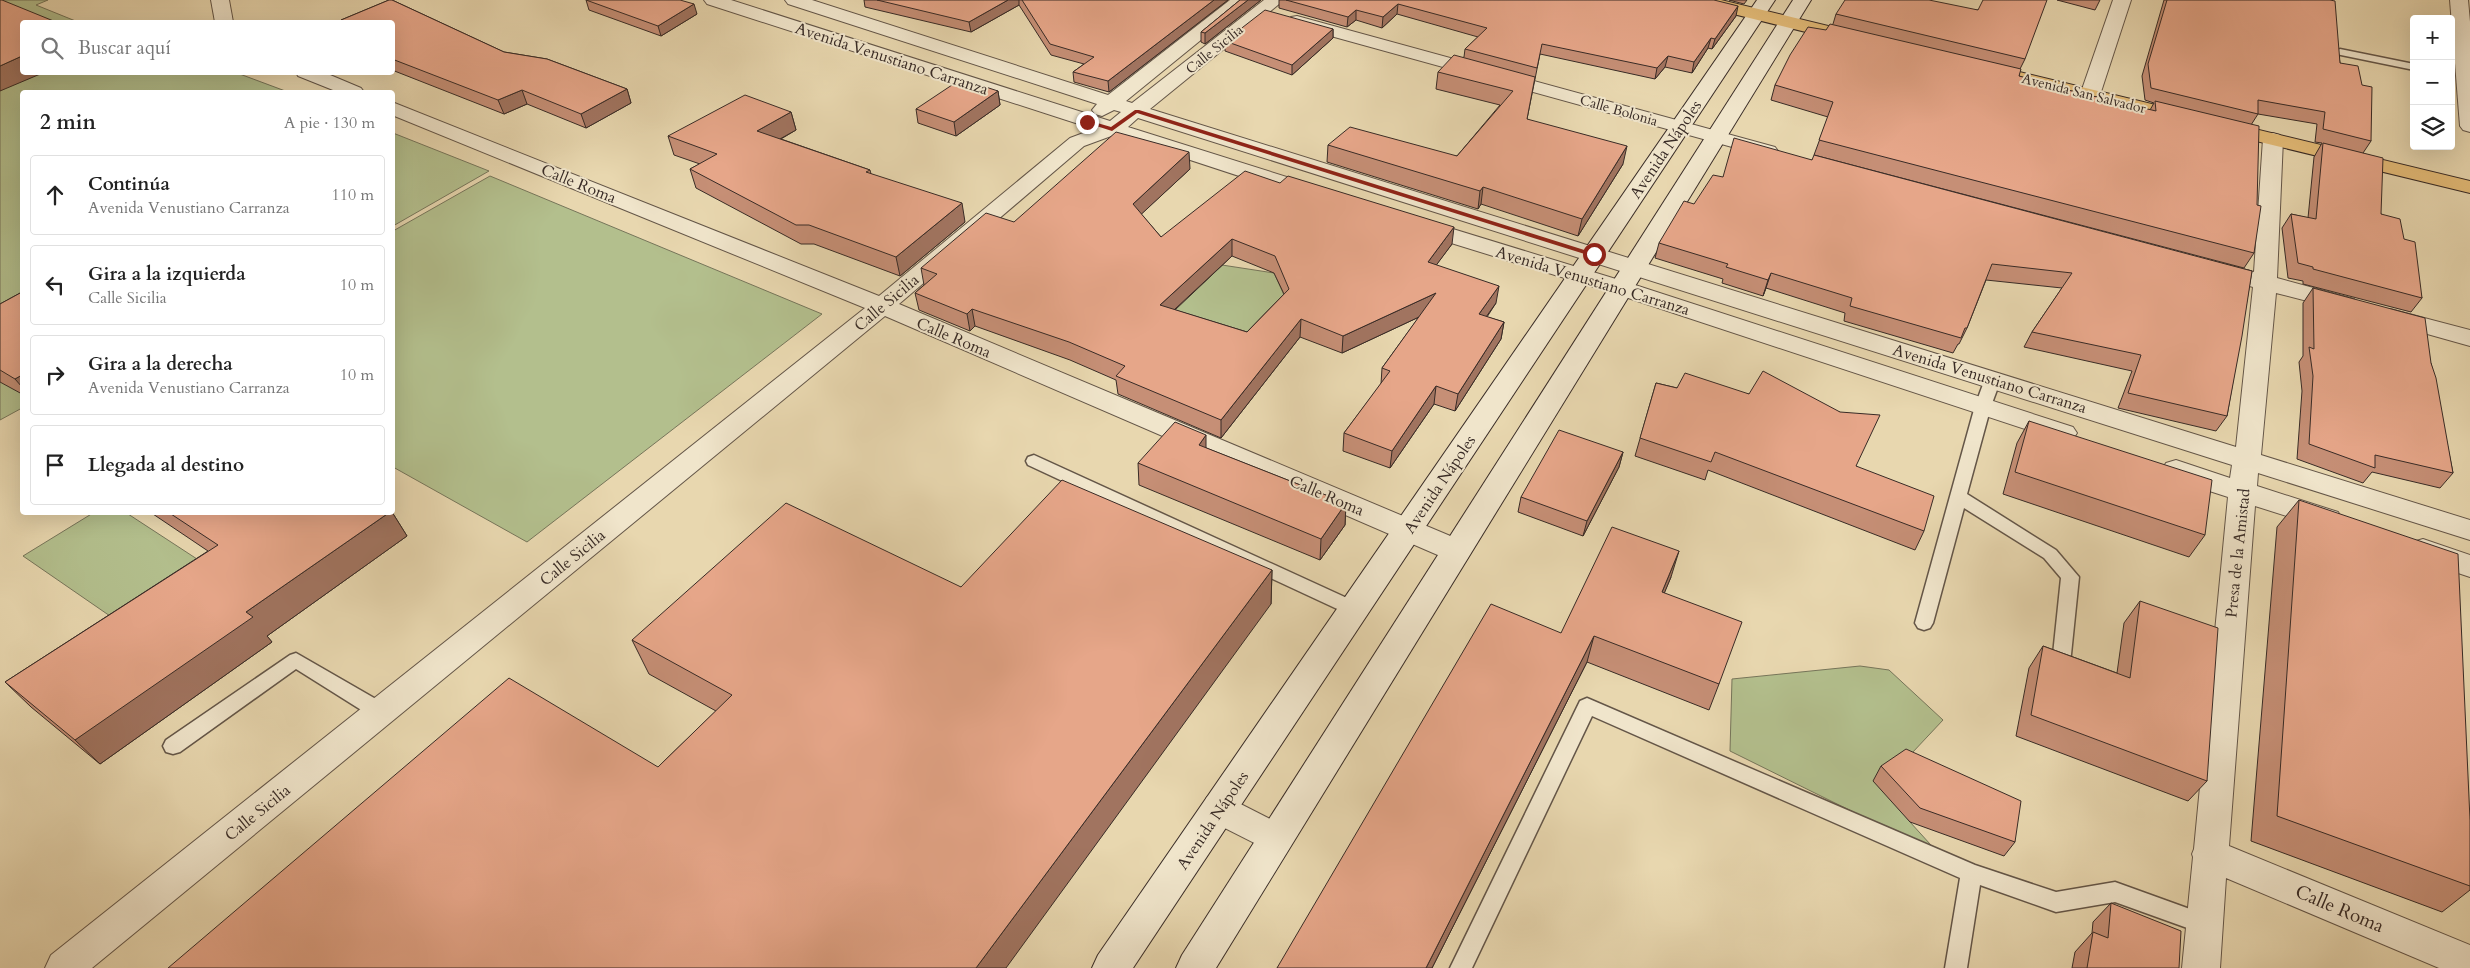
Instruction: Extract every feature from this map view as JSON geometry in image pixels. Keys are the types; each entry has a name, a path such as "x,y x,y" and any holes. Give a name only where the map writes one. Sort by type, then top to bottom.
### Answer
{"main road":[{"path":"1699,0 1762,4 1863,25"},
{"path":"1795,10 1873,42"},
{"name":"Avenida San Salvador","path":"1983,61 2092,87 2470,169"},
{"name":"Avenida San Salvador","path":"2092,87 2273,139 2470,187"}],"street":[{"path":"221,11 238,0"},
{"name":"Avenida Venustiano Carranza","path":"713,0 1082,132 1112,129 1340,201"},
{"name":"Avenida Venustiano Carranza","path":"794,0 1137,111 1594,254 1627,278 1984,406 2085,440"},
{"name":"Calle Sicilia","path":"64,968 882,306 1082,132 1112,102 1241,0"},
{"path":"2092,87 2122,0"},
{"path":"2458,0 2458,76 2470,126"},
{"name":"Avenida Nápoles","path":"1111,968 1762,4"},
{"name":"Calle Sicilia","path":"1112,129 1268,6"},
{"name":"Calle Bolonia","path":"1268,6 1680,127 1783,154"},
{"path":"1195,968 1795,10"},
{"path":"312,75 349,90"},
{"name":"Calle Roma","path":"395,109 882,306 1456,551"},
{"name":"Presa de la Amistad","path":"2200,968 2242,491 2248,459 2266,283 2273,139"},
{"name":"Avenida Venustiano Carranza","path":"1397,219 1579,276 1627,278 1993,379 2470,530"},
{"path":"2198,265 2470,338"},
{"path":"2159,464 2347,525"},
{"path":"2404,544 2470,566"},
{"path":"1219,808 1276,839"},
{"name":"Calle Roma","path":"2210,854 2470,963"}],"lane":[{"path":"2340,52 2410,66"},
{"path":"1924,623 1993,379"},
{"path":"1034,461 1354,609"},
{"path":"1959,497 2050,554 2070,577 2061,664"},
{"path":"173,746 296,660 381,712"},
{"path":"1461,968 1587,706 1971,873 2056,902 2115,892 2204,924"},
{"path":"1956,968 1971,873"}],"green space":[{"path":"0,0 48,0 36,5 73,20 20,20 20,75 242,75 283,90 20,90 20,409 0,420"},
{"path":"395,134 489,171 395,225"},
{"path":"490,176 822,314 527,542 395,468 395,230"},
{"path":"1222,265 1274,273 1289,306 1237,343 1179,314 1159,289 1200,286"},
{"path":"90,515 130,515 197,559 110,616 23,556"},
{"path":"1860,666 1889,670 1943,720 1912,753 1910,822 1940,855 1730,751 1732,679"}],"building":[{"path":"0,0 51,20 20,20 20,57 0,66"},
{"path":"392,0 504,52 547,59 627,89 581,114 522,90 498,100 395,60 395,20 341,20"},
{"path":"586,0 680,0 694,4 658,26"},
{"path":"877,0 1008,0 969,22"},
{"path":"1022,0 1214,0 1108,81 1073,72 1094,57 1050,44"},
{"path":"1240,0 1248,0 1205,33 1201,32"},
{"path":"1286,0 1714,0 1738,6 1715,39 1711,38 1694,62 1668,56 1657,68 1542,44 1537,68 1465,49 1487,28 1398,4 1383,17 1356,10 1348,17"},
{"path":"1845,0 1929,0 1978,10 1983,0 2047,0 2025,59 1836,14"},
{"path":"2167,0 2335,1 2340,63 2358,66 2362,85 2372,87 2371,141 2323,129 2325,112 2258,100 2258,114 2151,88 2148,64"},
{"path":"1265,10 1333,29 1292,65 1225,41"},
{"path":"1830,24 2021,69 2019,76 2035,80 2034,82 2156,111 2155,101 2259,126 2257,205 2261,206 2254,253 1819,140 1833,102 1775,85 1790,55 1808,27 1826,30"},
{"path":"1454,55 1535,77 1527,119 1627,146 1582,219 1483,187 1480,191 1328,145 1350,127 1457,156 1513,91 1438,72"},
{"path":"961,79 998,91 954,122 916,109"},
{"path":"745,95 791,112 757,131 870,170 866,172 962,203 896,257 809,225 796,225 690,169 717,154 668,136"},
{"path":"1116,132 1189,152 1133,204 1161,237 1245,171 1280,183 1288,176 1454,227 1428,262 1499,286 1479,314 1504,322 1458,394 1436,386 1392,451 1344,433 1390,371 1382,368 1436,293 1343,336 1301,319 1221,420 1116,376 1125,366 1069,342 972,309 967,314 915,293 937,274 921,268 986,213 1014,222","holes":["1232,239 1275,256 1289,289 1247,332 1160,305"]},
{"path":"1734,138 1812,160 1814,155 2252,271 2227,416 2128,393 2141,355 2032,332 2072,273 1992,264 1967,328 1965,328 1961,338 1850,306 1852,298 1771,273 1768,280 1726,267 1728,264 1659,243 1684,201 1694,204 1713,175 1723,177"},
{"path":"2323,143 2383,158 2381,214 2400,219 2404,239 2415,242 2422,298 2313,269 2313,267 2298,263 2291,214 2316,219"},
{"path":"2313,288 2425,318 2431,363 2436,378 2453,473 2375,455 2375,468 2309,444 2313,376 2309,347 2314,349"},
{"path":"20,293 20,376 15,379 0,370 0,304"},
{"path":"1763,371 1840,412 1880,415 1856,466 1934,496 1924,531 1715,452 1711,462 1640,438 1656,383 1677,388 1685,373 1749,394"},
{"path":"2029,421 2212,480 2205,535 2015,472"},
{"path":"1175,422 1206,435 1199,445 1346,503 1321,539 1138,463"},
{"path":"1559,430 1623,452 1587,521 1521,497"},
{"path":"1062,480 1272,570 976,968 168,968 509,678 658,767 732,695 632,640 786,503 961,587"},
{"path":"2299,500 2458,554 2470,820 2470,886 2277,816"},
{"path":"173,515 386,515 246,612 253,617 75,740 5,682 218,545"},
{"path":"1612,527 1679,551 1662,592 1742,622 1719,684 1594,636 1426,968 1277,968 1491,604 1561,633"},
{"path":"2140,601 2218,628 2207,781 2031,715 2043,646 2130,678"},
{"path":"1906,749 2021,801 2015,842 1920,808 1881,766"},
{"path":"2111,903 2181,931 2179,968 2087,968 2093,932 2108,938"}],"route":[{"path":"1087,122 1112,129 1137,111 1594,254"}]}
